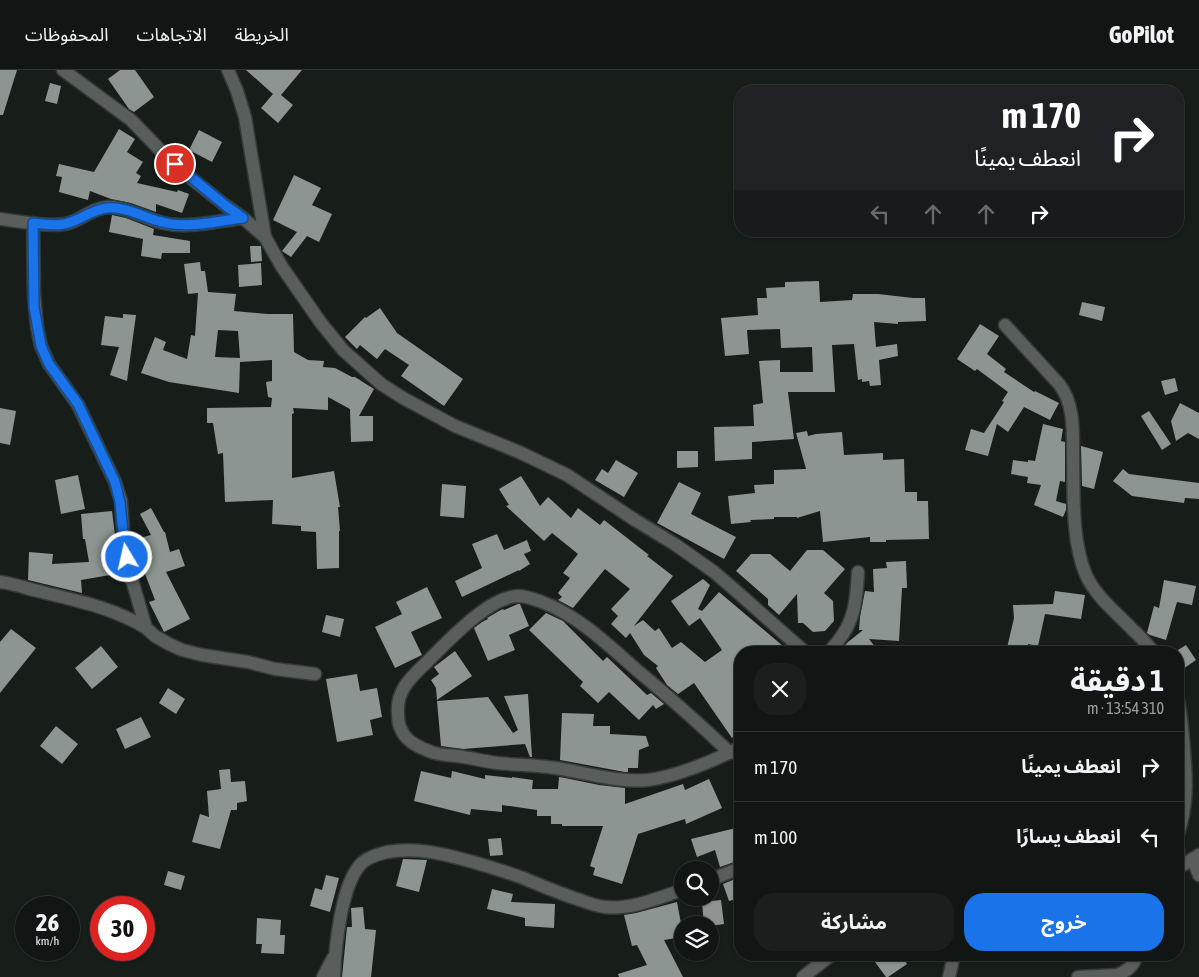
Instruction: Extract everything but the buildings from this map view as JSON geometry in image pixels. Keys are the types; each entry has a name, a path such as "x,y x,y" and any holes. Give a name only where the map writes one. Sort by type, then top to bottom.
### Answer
{"street":[{"path":"63,70 131,120 186,174 265,237 282,267 322,323 344,350 381,384 456,426 519,452 566,475 676,545 714,572 798,646"},
{"path":"228,70 245,117 265,237"},
{"path":"0,219 49,224 69,223 96,210 107,208 121,209 163,222 177,224 243,218"},
{"path":"33,223 34,307 41,346 49,364 78,404 115,482 120,502 124,542 130,572 146,628"},
{"path":"1005,325 1042,364 1068,398 1073,436 1075,516 1078,543 1086,574 1099,595 1149,646"},
{"path":"834,646 850,621 855,601 858,572"},
{"path":"0,582 101,608 133,620 155,636 182,650 275,669 315,674"},
{"path":"734,749 697,721 588,628 557,608 530,597 518,596 507,598 487,608 456,633 408,680 398,699 401,729 411,742 420,748 431,752 497,763 554,768 629,781 649,780 696,767 734,750"},
{"path":"1184,753 1186,772 1184,811"},
{"path":"334,977 335,956 349,885 355,871 362,862 379,854 402,850 441,853 510,873 572,897 605,907 636,904 674,892"},
{"path":"1184,864 1196,857 1199,875"},
{"path":"719,876 734,870"},
{"path":"323,977 335,956"},
{"path":"803,977 823,961"},
{"path":"949,977 953,961"},
{"path":"1078,977 1117,975 1123,973 1135,961"}],"route":[{"path":"127,557 119,493 115,482 78,404 49,364 41,346 34,307 33,223 69,223 96,210 107,208 121,209 163,222 177,224 243,218 175,164"}]}
